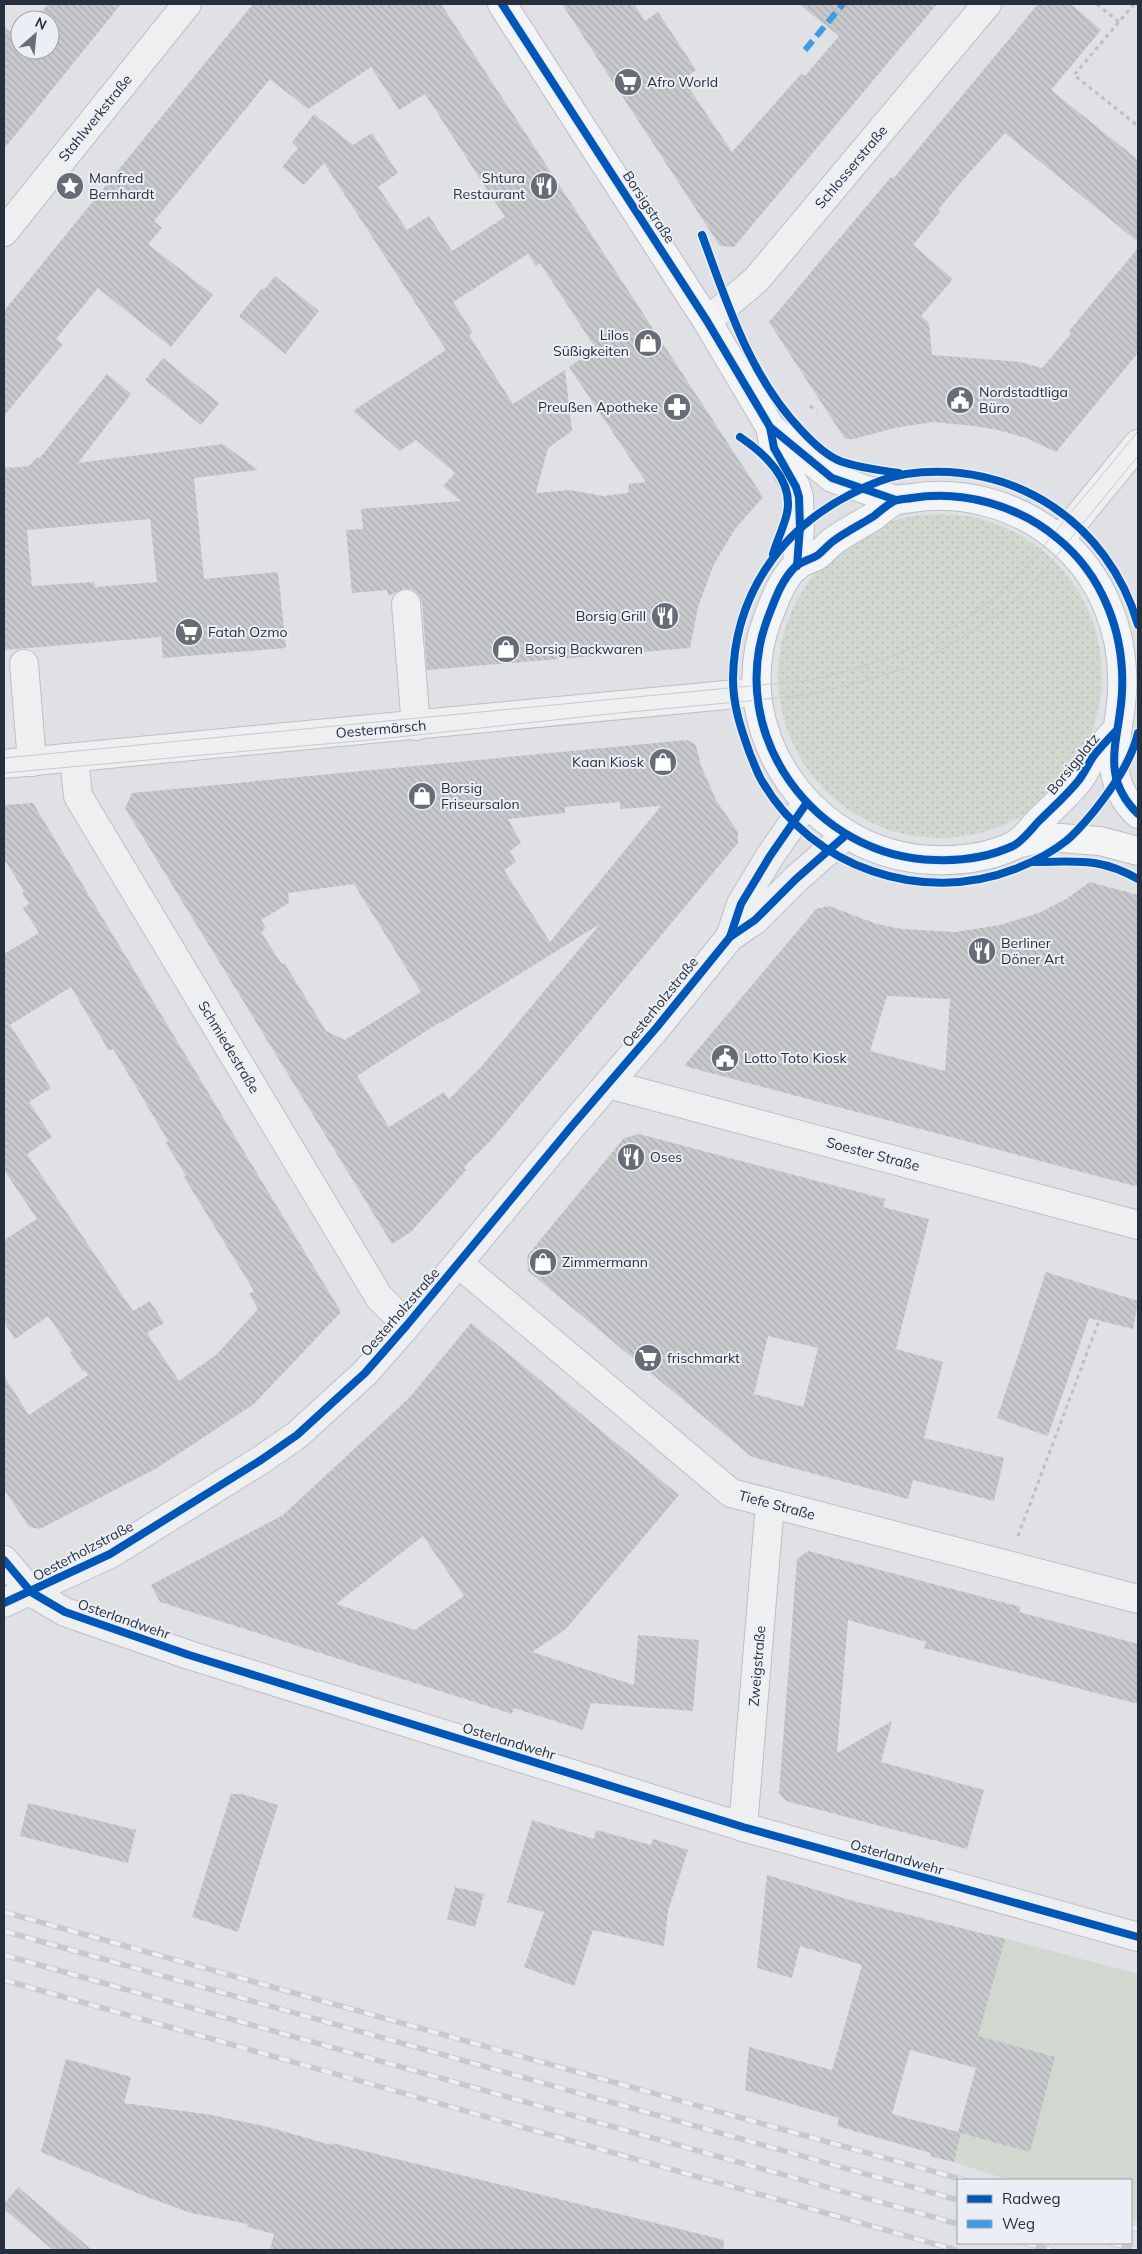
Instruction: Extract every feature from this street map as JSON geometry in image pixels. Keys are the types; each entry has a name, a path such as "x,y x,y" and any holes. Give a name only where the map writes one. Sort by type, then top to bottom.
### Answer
{"main road":[{"name":"Borsigstraße","path":"502,4 707,321 770,427 832,478 896,500"},
{"name":"Borsigstraße","path":"770,427 774,448 796,487 799,497 800,527 797,566"},
{"name":"Borsigplatz","path":"926,496 971,498 1014,511 1060,539 1086,568 1104,595 1115,626 1130,654 1116,731 1095,755 1081,778 1067,794 1016,844 990,854 954,861 917,860 881,851 846,835 806,804 778,763 765,732 757,692 758,654 762,635 777,594 797,566 818,555 830,543 896,500 926,496"},
{"path":"1116,731 1113,758 1116,780 1123,795 1138,814"},
{"path":"1016,844 1048,837 1100,841 1138,850"}],"street":[{"name":"Stahlwerkstraße","path":"4,232 187,4"},
{"name":"Schlosserstraße","path":"707,321 756,280 987,4"},
{"path":"1060,539 1138,444"},
{"path":"406,604 416,726"},
{"path":"24,664 32,762"},
{"name":"Oestermärsch","path":"4,764 757,692"},
{"name":"Schmiedestraße","path":"74,758 78,796 379,1297 407,1324"},
{"name":"Oesterholzstraße","path":"730,937 740,904 806,804"},
{"name":"Oesterholzstraße","path":"4,1603 110,1554 261,1460 297,1434 358,1379 459,1264 730,937 755,920 796,878 846,835"},
{"name":"Soester Straße","path":"608,1084 1138,1225"},
{"name":"Tiefe Straße","path":"459,1264 731,1493 1138,1599"},
{"name":"Zweigstraße","path":"743,1827 770,1504"},
{"name":"Osterlandwehr","path":"4,1560 31,1592 65,1612 189,1655 743,1827 1138,1937"}],"path":[{"path":"1097,4 1119,22"},
{"path":"1134,4 1074,76 1138,126"},
{"path":"810,406 818,411"},
{"path":"1018,1536 1105,1305"}],"shaded area":[{"path":"940,514 987,521 1016,533 1043,551 1065,573 1083,600 1095,629 1102,676 1095,723 1083,752 1065,779 1043,801 1016,819 987,831 940,838 893,831 864,819 837,801 815,779 797,752 785,723 778,676 785,629 797,600 815,573 837,551 864,533 893,521"},
{"path":"988,1934 1138,1974 1138,2222 1132,2220 1132,2179 1006,2179 954,2162 961,2133 1030,2152 966,2017"}],"building":[{"path":"48,4 121,4 4,149 4,27 10,32 10,60 60,60 60,10 43,10"},
{"path":"253,4 441,4 763,497 735,529 714,564 698,607 690,648 427,670 422,603 419,595 413,590 405,588 388,596 387,590 352,593 346,530 363,529 361,509 461,501 443,486 455,473 416,440 400,451 353,411 446,350 324,163 304,185 282,167 298,148 292,142 314,114 353,145 372,133 398,173 378,187 407,230 429,216 452,251 505,217 425,94 399,110 371,67 308,109 270,79 154,221 162,228 148,244 213,295 171,347 98,288 56,339 63,344 4,416 4,311","holes":["528,254 536,266 540,263 596,349 569,367 646,482 629,484 628,493 603,496 569,490 536,493 548,448 572,431 565,370 513,404 469,335 473,333 453,302"]},
{"path":"562,4 634,4 645,21 658,12 696,70 683,79 732,152 801,74 805,76 839,36 799,4 937,4 734,247 720,246"},
{"path":"1038,4 1071,4 1101,30 1051,90 1138,160 1138,242 1005,133 938,210 940,212 913,245 953,279 921,316 929,323 932,355 1020,362 1042,368 1071,334 1069,331 1138,248 1138,353 1056,452 1026,438 998,430 933,422 894,428 854,439 845,439 769,322 891,177 893,179"},
{"path":"275,276 319,311 285,354 239,316 262,288 264,290"},
{"path":"163,358 219,403 201,425 145,380"},
{"path":"107,374 131,394 78,463 223,444 258,470 194,478 204,579 278,572 286,648 163,658 161,637 4,650 4,468 29,466 37,457 39,459","holes":["150,519 157,582 95,587 94,582 32,586 27,530"]},
{"path":"687,740 696,745 701,766 716,800 738,832 738,843 491,1140 464,1167 466,1170 411,1232 392,1244 125,808 132,793","holes":["620,802 620,809 661,806 550,942 504,870 516,862 510,851 521,843 508,819 565,813 565,807","354,884 421,992 345,1040 326,1031 285,964 281,963 261,932 266,928 261,920 289,903 288,893","600,924 481,1067 449,1099 444,1092 389,1127 357,1076"]},
{"path":"33,803 341,1312 254,1404 157,1468 40,1529 29,1527 4,1489 4,1376 29,1415 88,1375 85,1370 83,1372 70,1352 72,1351 48,1316 15,1339 4,1322 4,1240 37,1219 4,1170 4,954 39,933 23,908 29,904 22,893 24,891 4,859 4,805","holes":["71,987 109,1051 113,1049 168,1141 166,1143 186,1176 184,1177 254,1291 249,1294 258,1309 216,1355 179,1381 147,1333 164,1323 150,1301 133,1311 27,1154 52,1137 29,1102 51,1088 10,1025"]},
{"path":"1090,882 1138,895 1138,1187 684,1066 816,909 829,906 877,924 901,929 955,932 1000,925 1039,913 1066,899","holes":["887,996 950,999 945,1071 870,1051"]},
{"path":"639,1134 885,1199 883,1207 929,1219 896,1349 943,1362 924,1438 1004,1458 994,1501 913,1480 908,1499 752,1457 528,1271 527,1256 624,1138","holes":["768,1336 818,1348 803,1407 754,1394"]},
{"path":"1046,1272 1138,1301 1133,1329 1089,1318 1048,1436 997,1418"},
{"path":"471,1323 679,1495 566,1629 532,1652 634,1685 638,1635 699,1640 693,1711 591,1703 583,1730 514,1708 512,1714 160,1602 151,1585 283,1515 409,1398","holes":["423,1536 464,1596 415,1630 336,1604"]},
{"path":"808,1551 1021,1607 1019,1612 1138,1644 1138,1704 924,1648 926,1642 848,1620 837,1753 892,1721 881,1762 984,1790 967,1849 786,1801 779,1793 797,1559"},
{"path":"231,1794 242,1794 278,1805 238,1932 192,1917"},
{"path":"28,1803 136,1830 128,1863 20,1836"},
{"path":"532,1820 594,1839 596,1830 651,1845 653,1839 688,1850 668,1911 664,1946 593,1930 574,1986 524,1967 544,1912 507,1902"},
{"path":"767,1875 850,1900 1005,1939 978,2036 1055,2057 1030,2152 961,2133 954,2162 930,2156 931,2153 837,2126 839,2118 745,2090 749,2047 832,2070 862,1965 800,1946 792,1978 757,1968","holes":["910,2050 976,2068 958,2132 892,2114"]},
{"path":"455,1887 484,1894 475,1927 447,1919"},
{"path":"66,2059 131,2077 124,2103 212,2115 272,2128 331,2145 332,2143 724,2240 723,2250 270,2250 274,2234 247,2227 248,2224 191,2213 144,2196 41,2152"},
{"path":"18,2187 92,2250 53,2250 4,2209 4,2204"}],"tram line":[{"path":"4,758 812,680 860,667 906,651 950,629 991,600 1031,560 1138,431"},
{"path":"4,773 380,739 758,700 813,694 863,681 907,668 970,633 1001,612 1029,587 1049,565 1138,456"}],"railway":[{"path":"4,1912 960,2179"},
{"path":"4,1931 957,2200"},
{"path":"4,1955 957,2224"},
{"path":"4,1980 956,2250"},
{"path":"1132,2227 1138,2229"},
{"path":"1029,2244 1052,2250"},
{"path":"1115,2244 1138,2250"}],"marked path":[{"path":"805,50 843,4"}],"cycle path":[{"path":"502,4 707,321 770,427 774,448 796,487 799,497 800,527 797,566"},
{"path":"702,235 742,338 767,386 783,409 814,444 834,458 862,467 899,473"},
{"path":"770,427 832,478 896,500"},
{"path":"740,437 767,459 782,479 786,489 787,513 773,554"},
{"path":"1138,625 1124,589 1105,556 1080,528 1051,506 1019,488 983,477 946,472 906,474 871,485 825,509 802,527 782,547 765,570 752,595 742,621 735,649 733,679 736,708 750,754 762,781 783,811 810,837 840,857 872,871 907,880 943,883 979,879 1015,869 1054,849 1078,830 1095,810 1121,774 1131,754 1138,733"},
{"path":"1116,731 1095,754 1081,777 1065,796 1017,844 985,856 955,860 935,860 892,854 852,837 818,813 790,782 770,746 759,706 757,663 767,620 782,584 796,566 818,555 837,538 874,516 894,501 931,496 970,498 1007,509 1025,517 1042,526 1073,553 1099,588 1108,607 1120,649 1122,670 1122,692 1114,756 1115,771 1118,785 1138,814"},
{"path":"730,937 741,904 770,856 806,804"},
{"path":"4,1603 110,1554 261,1460 297,1435 365,1373 657,1027 730,937 755,920 796,879 846,835"},
{"path":"1034,862 1088,862 1111,867 1138,879"},
{"path":"4,1560 31,1592 65,1612 189,1655 743,1827 1138,1937"}],"place":[{"name":"Afro World","path":"628,82"},
{"name":"Manfred Bernhardt","path":"70,186"},
{"name":"Shtura Restaurant","path":"544,186"},
{"name":"Lilos Süßigkeiten","path":"648,343"},
{"name":"Nordstadtliga Büro","path":"960,400"},
{"name":"Preußen Apotheke","path":"677,407"},
{"name":"Borsig Grill","path":"665,616"},
{"name":"Fatah Ozmo","path":"189,632"},
{"name":"Borsig Backwaren","path":"506,649"},
{"name":"Kaan Kiosk","path":"663,762"},
{"name":"Borsig Friseursalon","path":"422,796"},
{"name":"Berliner Döner Art","path":"982,951"},
{"name":"Lotto Toto Kiosk","path":"725,1058"},
{"name":"Oses","path":"631,1157"},
{"name":"Zimmermann","path":"543,1262"},
{"name":"frischmarkt","path":"648,1358"}]}
